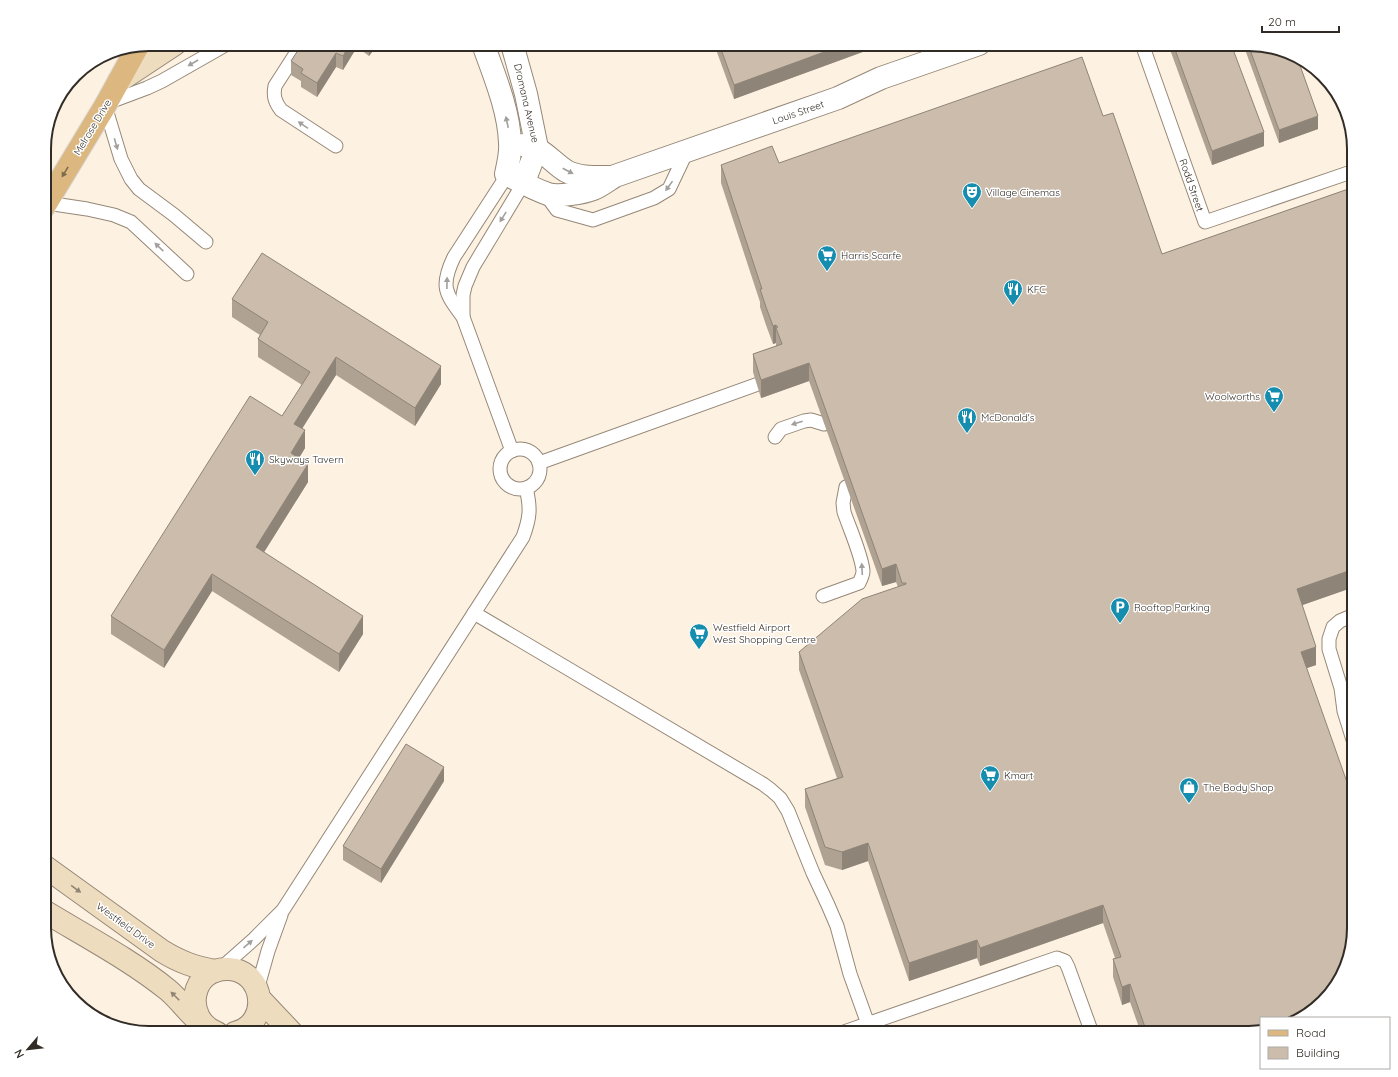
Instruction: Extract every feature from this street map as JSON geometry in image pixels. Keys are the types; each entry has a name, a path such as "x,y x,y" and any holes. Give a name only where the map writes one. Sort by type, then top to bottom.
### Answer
{"main road":[{"path":"119,81 164,51"},
{"name":"Melrose Drive","path":"51,197 135,52"},
{"name":"Westfield Drive","path":"51,871 177,961 196,968 217,970 228,969 238,971 246,975 253,982 258,994"},
{"path":"51,915 116,954 167,989 194,1017 207,1026"},
{"path":"208,1026 197,1015 194,1004 195,994 202,980 217,970"},
{"path":"249,1026 255,1018 259,1008 258,994"},
{"path":"258,994 286,1026"}],"street":[{"path":"485,51 503,103 511,144 509,162 515,179"},
{"name":"Dromana Avenue","path":"514,51 526,94 537,148 515,179"},
{"name":"Louis Street","path":"515,179 553,202 566,194 593,189 615,176 838,98 931,52"},
{"name":"Louis Street","path":"511,144 526,145 537,148 566,171 580,176 594,178 615,176"}],"lane":[{"path":"206,242 174,215 139,189 131,179 121,159 106,104 157,84 215,51"},
{"path":"298,51 275,86 275,102 281,110 336,146"},
{"name":"Rodd Street","path":"1144,51 1205,222 1347,173"},
{"path":"553,202 593,220 654,198 669,189 687,151"},
{"path":"512,451 463,317 462,295 473,267 515,179"},
{"path":"463,317 449,299 447,294 448,270 454,257 504,180 515,179"},
{"path":"51,205 87,209 114,215 131,222 187,274"},
{"path":"539,463 783,375"},
{"path":"775,437 781,429 804,421 811,420 824,424"},
{"path":"525,450 531,452 539,463 539,475 532,485 526,488 513,488 503,479 501,472 503,460 507,454 512,451 525,450"},
{"path":"823,596 859,583 863,572 862,563 844,512 843,496 846,486"},
{"path":"217,970 254,939 283,910 523,537 530,517 530,503 526,488"},
{"path":"474,613 762,784 780,798 788,811 813,874 837,926 850,974 868,1024"},
{"path":"1347,618 1340,621 1333,627 1328,639 1329,649 1341,688 1344,711 1347,721"},
{"path":"258,994 268,951 283,910"},
{"path":"862,1026 1057,958 1065,961 1068,967 1089,1026"}],"building":[{"path":"297,51 346,51 343,56 336,53 317,83 301,73 303,69 291,61"},
{"path":"722,51 827,51 734,85"},
{"path":"1176,51 1234,51 1264,132 1212,151"},
{"path":"1251,51 1281,56 1300,65 1318,116 1279,130"},
{"path":"1082,57 1103,116 1113,113 1162,254 1347,189 1347,571 1297,589 1316,647 1301,652 1347,782 1347,935 1342,960 1331,983 1309,1006 1298,1013 1291,1017 1260,1017 1260,1025 1256,1026 1145,1026 1130,984 1122,987 1113,959 1121,957 1103,905 980,948 977,940 909,963 868,843 842,852 825,847 805,789 843,777 799,652 862,599 906,583 902,583 896,564 882,569 809,363 761,380 753,354 782,344 776,328 778,327 776,325 773,326 766,307 760,289 762,289 721,165 772,146 779,163"},
{"name":"Skyways Tavern","path":"262,253 441,366 415,408 336,357 294,424 305,430 291,453 308,464 256,547 363,616 339,654 212,574 164,650 111,616 250,396 282,416 310,372 258,339 268,322 232,299"},
{"path":"406,744 444,767 381,869 343,846"}],"place":[{"name":"Village Cinemas","path":"972,209"},
{"name":"Harris Scarfe","path":"827,272"},
{"name":"KFC","path":"1013,306"},
{"name":"Woolworths","path":"1274,413"},
{"name":"McDonald's","path":"967,434"},
{"name":"Skyways Tavern","path":"255,476"},
{"name":"Rooftop Parking","path":"1120,624"},
{"name":"Westfield Airport West Shopping Centre","path":"699,650"},
{"name":"Kmart","path":"990,792"},
{"name":"The Body Shop","path":"1189,804"}]}
